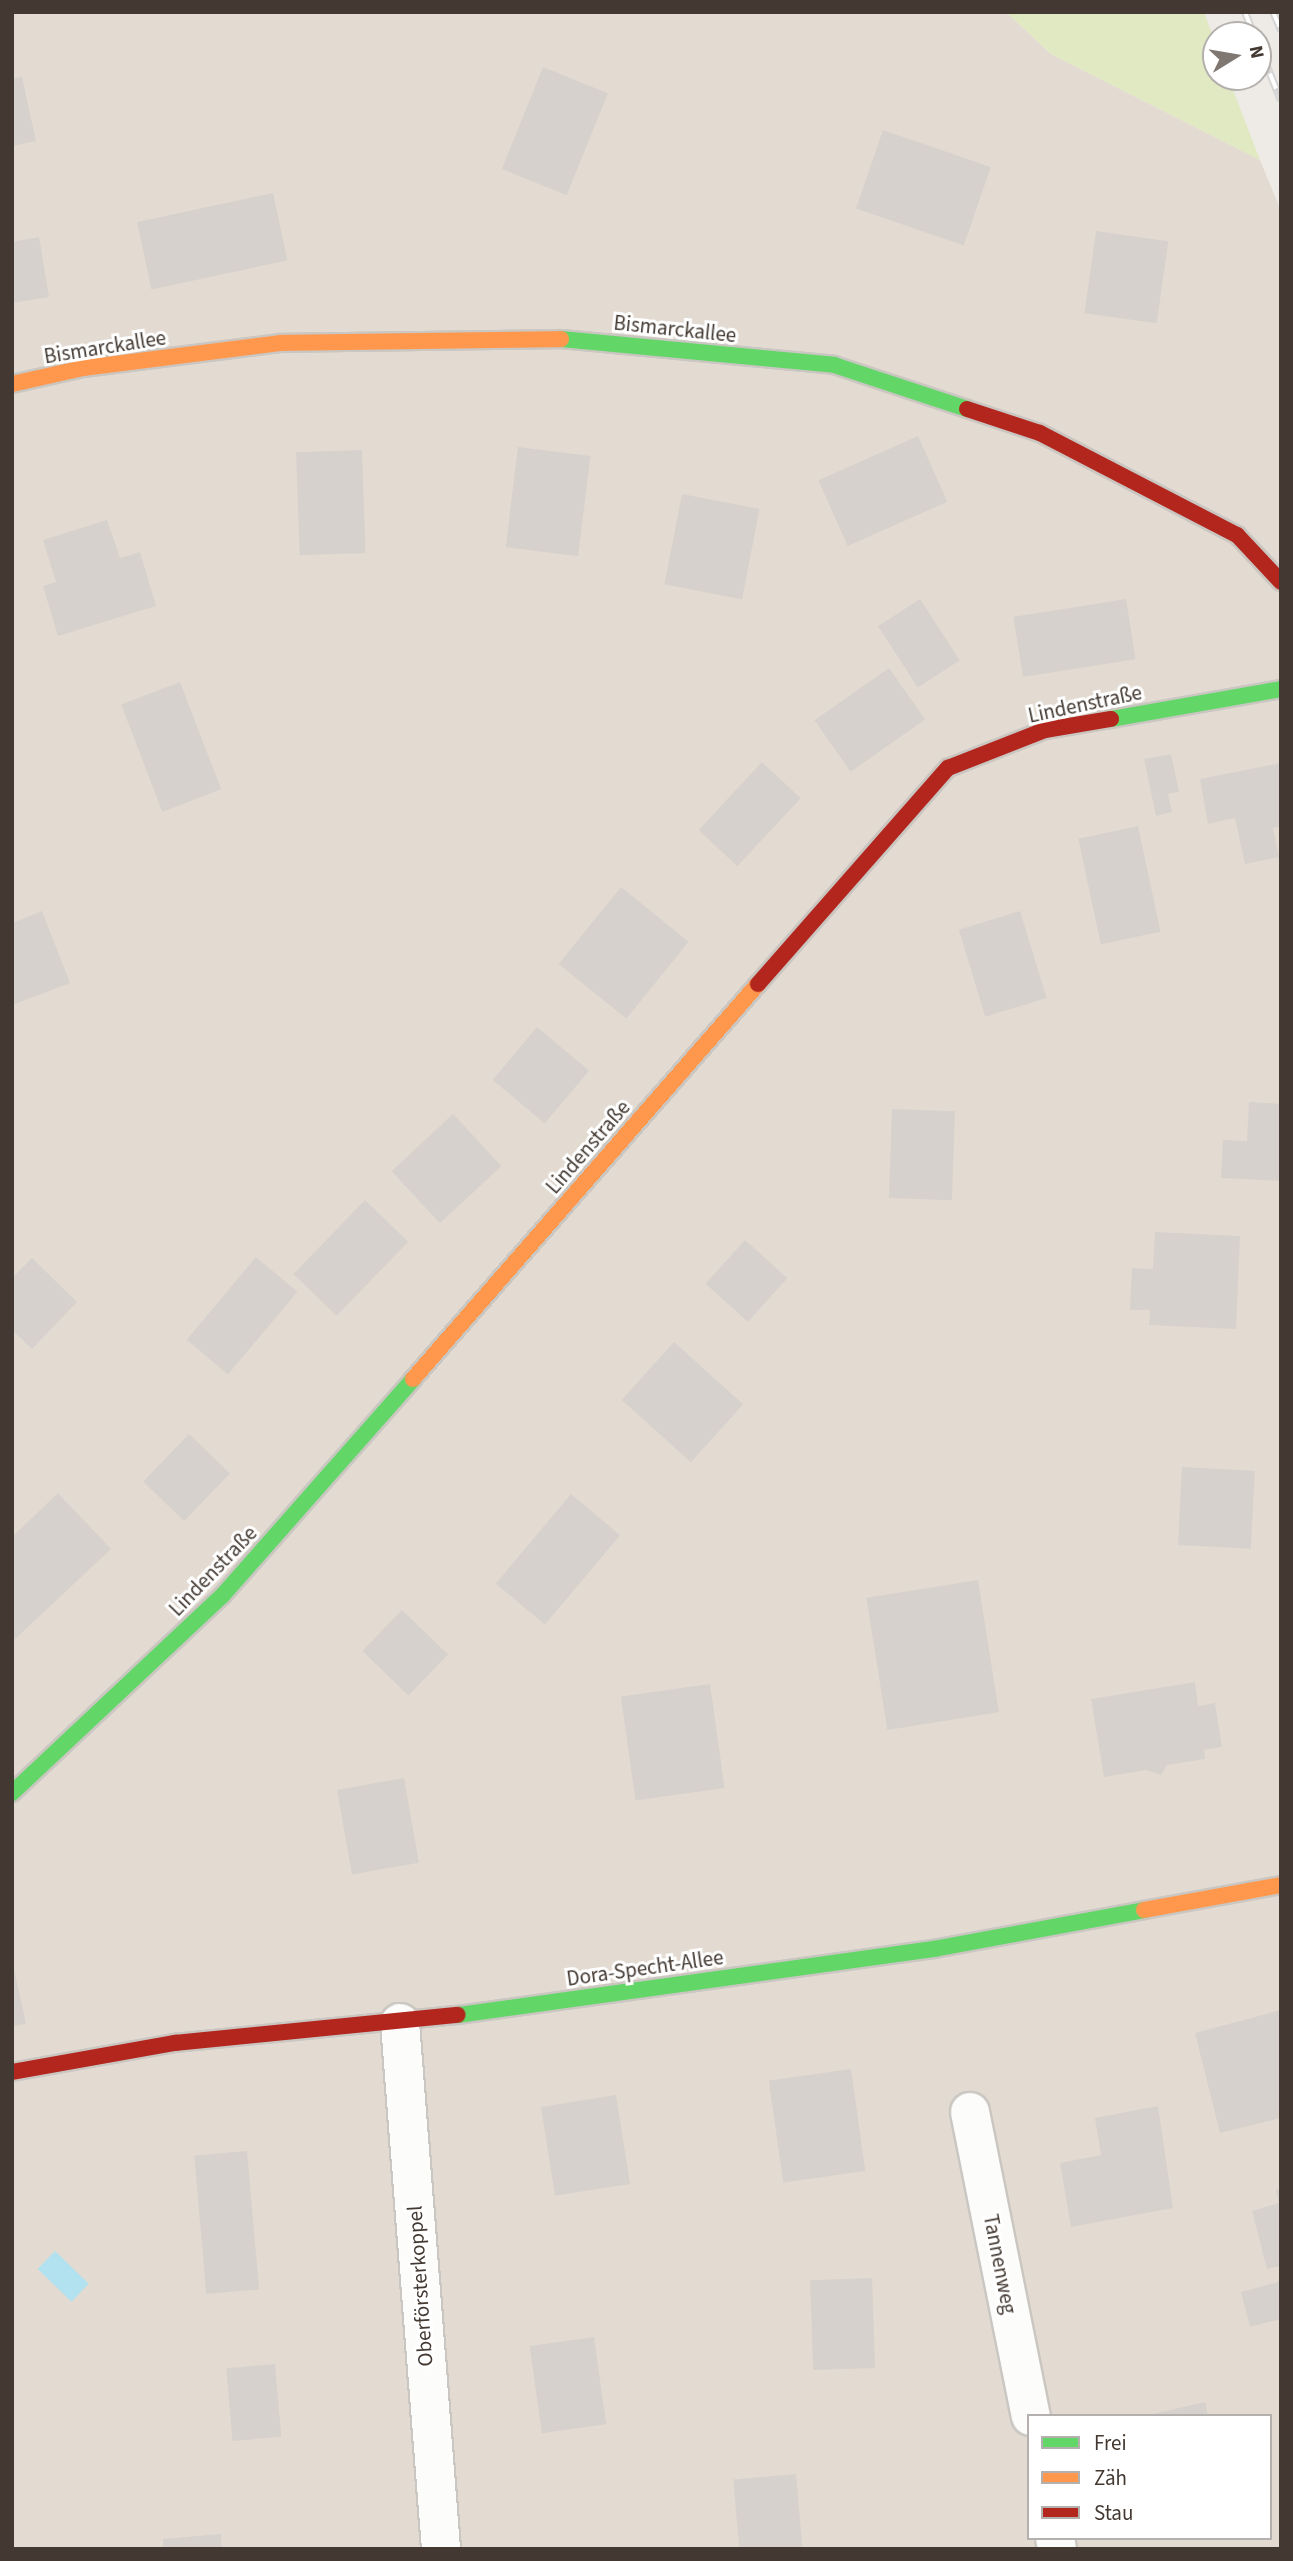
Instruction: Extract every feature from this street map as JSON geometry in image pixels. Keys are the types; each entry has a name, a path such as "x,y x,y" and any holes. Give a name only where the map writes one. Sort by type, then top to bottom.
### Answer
{"street":[{"name":"Bismarckallee","path":"12,384 83,368 281,343 420,338 558,339 834,365 1040,433 1237,535 1281,582"},
{"name":"Lindenstraße","path":"12,1793 222,1596 948,768 1045,730 1281,689"},
{"name":"Dora-Specht-Allee","path":"12,2072 175,2043 400,2023 934,1949 1281,1885"},
{"name":"Oberförsterkoppel","path":"400,2023 440,2549"},
{"name":"Tannenweg","path":"970,2112 1031,2414"}],"shaded area":[{"path":"12,12 1006,12 1051,54 1260,160 1281,211 1281,2549 12,2549"}],"green space":[{"path":"1006,12 1204,12 1207,21 1202,21 1202,91 1233,91 1260,160 1051,54"}],"water":[{"path":"55,2251 89,2284 71,2302 38,2269"}],"building":[{"path":"543,67 608,93 567,195 502,169"},
{"path":"22,77 36,141 12,146 12,79"},
{"path":"883,130 991,167 964,246 856,208"},
{"path":"273,193 287,260 151,289 137,222"},
{"path":"1096,231 1168,241 1157,323 1084,313"},
{"path":"39,237 49,297 12,303 12,242"},
{"path":"918,436 947,502 848,546 818,480"},
{"path":"518,447 590,456 578,556 506,547"},
{"path":"362,450 366,553 300,555 296,452"},
{"path":"682,494 760,509 742,599 664,584"},
{"path":"107,520 120,558 140,552 156,606 58,636 43,586 56,582 43,540"},
{"path":"920,599 960,660 918,687 878,626"},
{"path":"1126,599 1136,659 1023,677 1013,617"},
{"path":"889,668 925,720 851,772 814,720"},
{"path":"180,682 221,789 162,812 121,705"},
{"path":"1171,754 1179,792 1168,794 1172,812 1156,816 1144,759"},
{"path":"762,762 801,798 737,866 699,830"},
{"path":"1281,763 1281,826 1273,828 1279,857 1245,864 1235,818 1208,824 1200,779"},
{"path":"1138,826 1160,932 1101,944 1078,839"},
{"path":"621,887 689,942 626,1019 559,964"},
{"path":"42,911 70,983 12,1005 12,923"},
{"path":"1020,911 1047,998 985,1017 959,930"},
{"path":"537,1027 589,1071 545,1124 493,1080"},
{"path":"1249,1102 1281,1104 1281,1181 1221,1178 1223,1140 1247,1141"},
{"path":"892,1109 955,1111 952,1200 889,1198"},
{"path":"453,1114 501,1166 440,1223 392,1171"},
{"path":"365,1200 408,1242 337,1316 293,1274"},
{"path":"1155,1232 1240,1236 1236,1329 1149,1325 1150,1310 1130,1310 1132,1268 1153,1269"},
{"path":"745,1240 787,1278 748,1322 706,1284"},
{"path":"256,1257 297,1292 228,1374 187,1340"},
{"path":"32,1258 77,1302 32,1349 12,1330 12,1278"},
{"path":"674,1342 743,1404 691,1462 622,1400"},
{"path":"189,1434 230,1474 184,1521 143,1481"},
{"path":"1182,1467 1255,1471 1251,1549 1178,1545"},
{"path":"58,1493 111,1549 12,1642 12,1537"},
{"path":"571,1494 620,1535 545,1625 496,1584"},
{"path":"978,1580 999,1712 887,1730 866,1598"},
{"path":"402,1610 448,1654 408,1695 362,1651"},
{"path":"1195,1682 1198,1706 1215,1703 1222,1747 1204,1750 1205,1759 1167,1765 1161,1775 1146,1770 1104,1777 1091,1699"},
{"path":"710,1684 725,1788 635,1801 621,1697"},
{"path":"404,1778 419,1863 352,1875 337,1790"},
{"path":"12,1959 26,2024 12,2026"},
{"path":"1281,2010 1281,2118 1220,2133 1195,2033"},
{"path":"851,2069 865,2171 783,2183 769,2081"},
{"path":"616,2095 630,2184 555,2196 541,2107"},
{"path":"1158,2106 1173,2208 1071,2227 1060,2163 1101,2155 1095,2118"},
{"path":"247,2151 259,2289 206,2294 194,2156"},
{"path":"1281,2189 1281,2266 1267,2269 1252,2211 1279,2203 1276,2190"},
{"path":"872,2278 875,2368 813,2370 810,2280"},
{"path":"1281,2281 1281,2319 1250,2327 1241,2292"},
{"path":"594,2337 606,2424 542,2433 530,2346"},
{"path":"275,2364 281,2437 233,2441 226,2368"},
{"path":"1205,2402 1208,2414 1153,2414"},
{"path":"796,2474 803,2549 739,2549 733,2479"},
{"path":"221,2534 222,2549 163,2549 163,2539"}],"railway":[{"path":"1245,12 1249,21"},
{"path":"1273,12 1281,30"},
{"path":"1272,79 1281,101"}],"traffic: fast":[{"path":"561,339 834,365 967,409"},
{"path":"1111,719 1281,689"},
{"path":"12,1793 222,1596 413,1379"},
{"path":"458,2015 934,1949 1144,1910"}],"traffic: slow":[{"path":"12,384 83,368 281,343 561,339"},
{"path":"413,1379 758,984"},
{"path":"1144,1910 1281,1885"}],"traffic: jam":[{"path":"967,409 1040,433 1237,535 1281,582"},
{"path":"758,984 948,768 1045,730 1111,719"},
{"path":"12,2072 175,2043 458,2015"}]}
